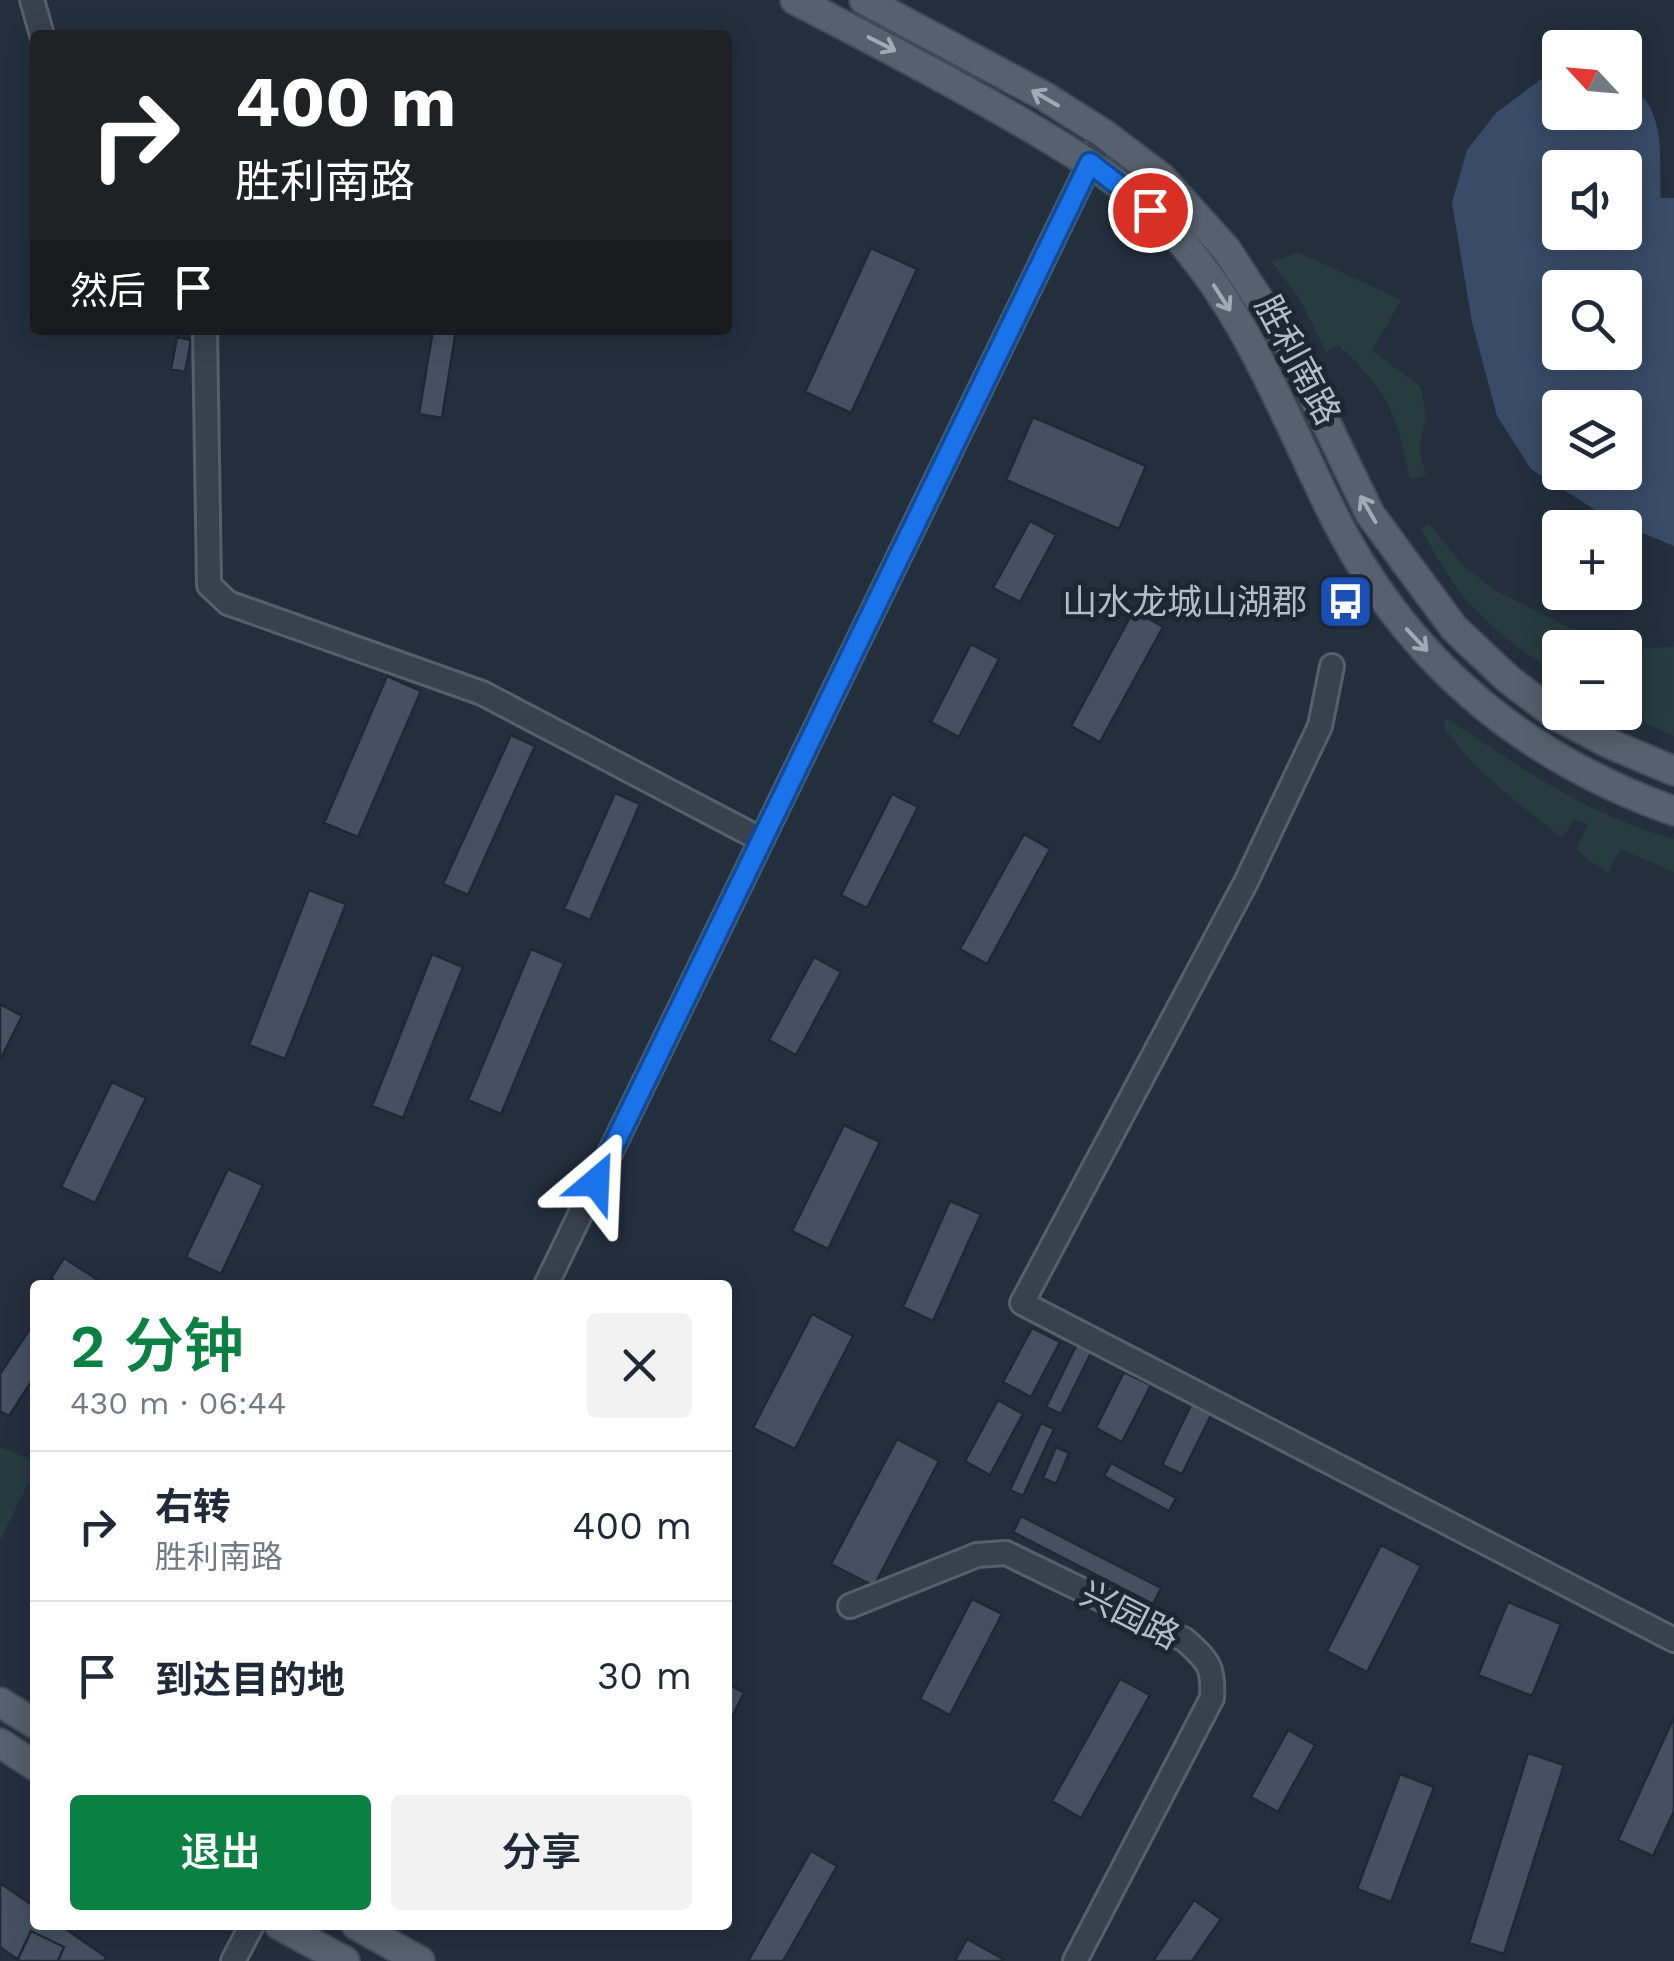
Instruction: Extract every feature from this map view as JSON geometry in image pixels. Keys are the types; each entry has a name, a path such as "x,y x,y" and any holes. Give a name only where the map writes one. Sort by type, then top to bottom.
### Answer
{"main road":[{"name":"胜利南路","path":"795,0 935,71 1090,163 1170,229 1206,275 1285,408 1360,566 1400,622 1458,684 1501,722 1575,766 1642,800 1674,811"},
{"name":"胜利南路","path":"864,0 1044,96 1162,177 1226,249 1288,344 1370,514 1454,628 1508,679 1557,716 1674,771"},
{"path":"0,1702 30,1721"},
{"path":"0,1743 30,1763"},
{"path":"287,1930 345,1961"},
{"path":"365,1930 420,1961"}],"street":[{"path":"32,0 41,30"},
{"path":"548,1280 1104,134"},
{"path":"205,335 208,585 228,603 482,693 762,840"},
{"path":"1332,666 1320,726 1246,882 1022,1303 1674,1640"},
{"name":"兴园路","path":"850,1606 977,1554 1006,1553 1185,1640 1204,1658 1214,1674 1212,1698 1075,1961"},
{"path":"233,1961 249,1930"}],"green space":[{"path":"1298,252 1401,300 1372,351 1421,387 1426,417 1419,449 1426,475 1410,480 1395,420 1380,391 1338,345 1326,352 1301,301 1272,262"},
{"path":"1430,524 1464,567 1500,593 1575,630 1542,630 1542,664 1516,646 1463,597 1420,528"},
{"path":"1674,647 1674,736 1642,721 1642,648"},
{"path":"1446,718 1584,803 1674,839 1674,872 1620,849 1608,874 1576,850 1588,824 1575,819 1562,838 1469,758 1444,727"},
{"path":"0,1447 30,1460 30,1479 0,1541"}],"water":[{"path":"1542,80 1542,130 1642,130 1642,98 1655,119 1661,198 1674,198 1674,546 1642,533 1642,510 1595,510 1564,490 1642,490 1642,390 1542,390 1542,476 1531,469 1497,416 1472,322 1452,203 1467,150 1496,113"}],"building":[{"path":"871,248 917,269 851,413 805,392"},
{"path":"432,335 455,335 442,418 419,414"},
{"path":"177,337 191,340 185,372 171,369"},
{"path":"1033,417 1146,466 1119,529 1006,480"},
{"path":"1030,521 1056,535 1020,602 993,588"},
{"path":"1134,610 1163,627 1100,742 1071,726"},
{"path":"971,644 999,659 959,737 931,722"},
{"path":"387,676 421,691 358,837 324,823"},
{"path":"511,735 535,746 468,895 443,884"},
{"path":"615,793 640,804 590,920 564,909"},
{"path":"892,794 918,807 867,908 841,895"},
{"path":"1024,834 1050,849 987,964 960,949"},
{"path":"309,890 346,904 285,1059 249,1045"},
{"path":"531,949 564,963 501,1114 468,1100"},
{"path":"432,954 463,967 403,1118 372,1106"},
{"path":"814,957 841,972 796,1055 769,1040"},
{"path":"0,1004 22,1016 0,1060"},
{"path":"112,1082 146,1098 95,1203 61,1187"},
{"path":"844,1125 880,1142 828,1249 792,1231"},
{"path":"228,1169 263,1185 221,1274 186,1257"},
{"path":"950,1201 981,1214 933,1321 903,1307"},
{"path":"64,1258 98,1280 53,1280"},
{"path":"812,1314 853,1336 795,1449 753,1428"},
{"path":"1032,1328 1060,1342 1031,1397 1003,1382"},
{"path":"30,1329 30,1384 9,1416 0,1411 0,1374"},
{"path":"1078,1342 1093,1349 1061,1414 1046,1407"},
{"path":"1124,1372 1151,1385 1122,1442 1096,1428"},
{"path":"998,1400 1023,1414 990,1475 965,1461"},
{"path":"1191,1405 1211,1415 1182,1474 1162,1465"},
{"path":"1041,1423 1054,1429 1023,1496 1010,1490"},
{"path":"897,1439 939,1461 874,1586 831,1564"},
{"path":"1056,1447 1069,1453 1056,1484 1043,1478"},
{"path":"1111,1463 1176,1498 1169,1511 1104,1476"},
{"path":"1021,1516 1161,1588 1153,1604 1013,1532"},
{"path":"1381,1545 1421,1566 1367,1672 1327,1651"},
{"path":"972,1599 1002,1614 950,1715 920,1699"},
{"path":"1508,1602 1561,1624 1532,1696 1478,1675"},
{"path":"1120,1679 1150,1695 1081,1818 1052,1801"},
{"path":"732,1686 744,1693 732,1717"},
{"path":"1674,1717 1674,1811 1653,1856 1618,1840"},
{"path":"1288,1730 1315,1745 1278,1812 1251,1797"},
{"path":"1528,1753 1564,1765 1504,1954 1469,1943"},
{"path":"1400,1774 1434,1787 1391,1902 1357,1889"},
{"path":"811,1851 837,1866 783,1961 748,1961"},
{"path":"0,1883 30,1904 30,1930 67,1930 106,1957 104,1961 20,1961 0,1947"},
{"path":"1194,1900 1221,1919 1192,1961 1153,1961"},
{"path":"31,1931 64,1947 58,1961 17,1961"},
{"path":"967,1939 1003,1959 1002,1961 955,1961"}],"place":[{"name":"山水龙城山湖郡","path":"1346,602"}],"route":[{"path":"596,1182 1090,163 1150,210"}]}
